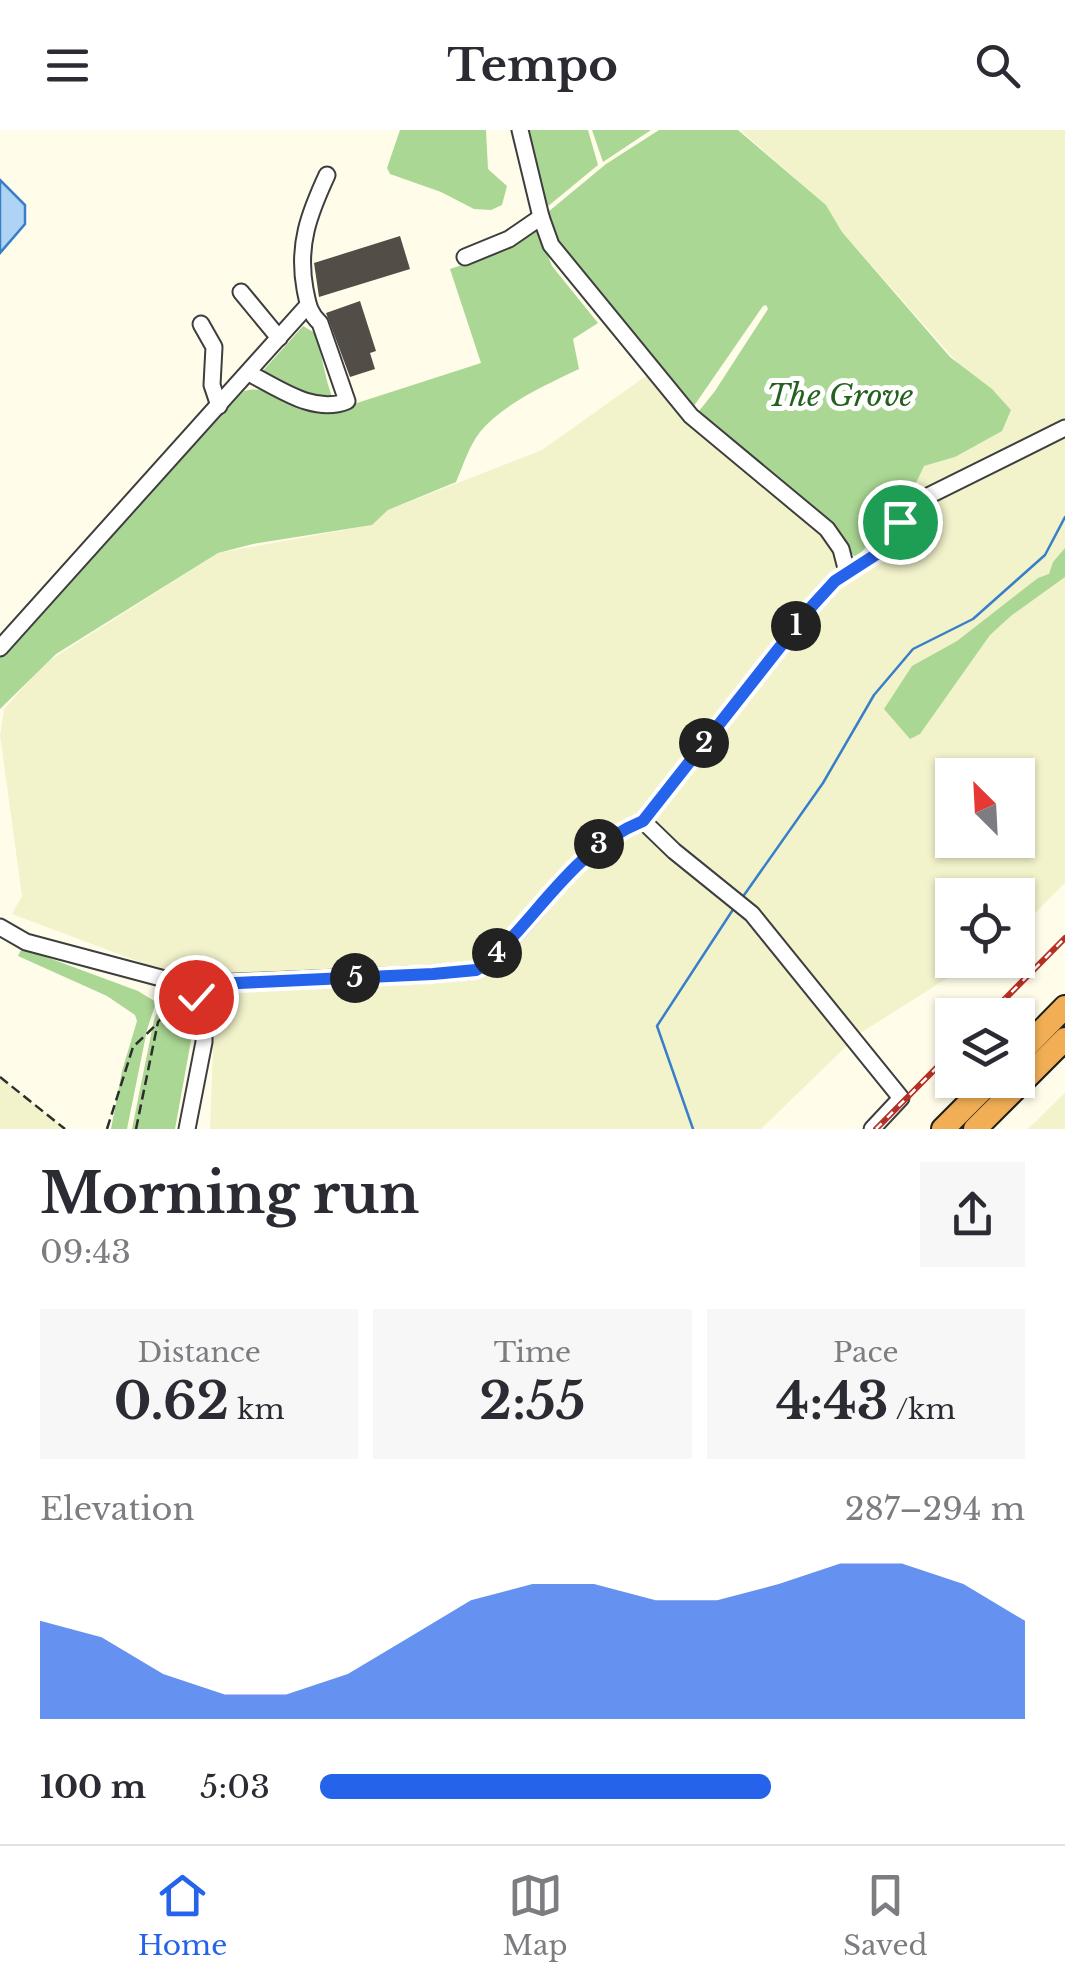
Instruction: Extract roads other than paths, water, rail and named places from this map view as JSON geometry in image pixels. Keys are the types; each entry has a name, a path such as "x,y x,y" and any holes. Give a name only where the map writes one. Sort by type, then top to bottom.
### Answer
{"highway":[{"path":"1035,1037 1065,1007"},
{"path":"975,1129 1065,1038"},
{"path":"944,1129 974,1098"}],"lane":[{"path":"520,130 551,245 691,416 827,529 841,549 847,572"},
{"path":"248,373 317,406 346,401 320,323 310,314 302,243 306,221 327,175"},
{"path":"465,257 509,240 541,217"},
{"path":"242,292 280,338"},
{"path":"0,648 308,305"},
{"path":"200,324 214,346 212,385 219,406"},
{"path":"188,990 215,984 476,970 492,958 586,855 610,836 643,821 801,620 835,581 883,550 910,510 924,498 1065,428"},
{"path":"643,821 674,852 758,920 902,1098 872,1129"},
{"path":"0,927 26,942 161,978 196,997 205,1023 187,1129"}],"water":[{"path":"0,180 25,205 25,224 0,253"}],"waterway":[{"path":"742,898 823,783 874,695 913,649 973,619 1045,555 1065,517"},
{"path":"693,1129 657,1026 734,908"}],"railway":[{"path":"1006,998 1065,938"},
{"path":"876,1129 935,1069"}],"park label":[{"name":"The Grove","path":"840,396"}]}
